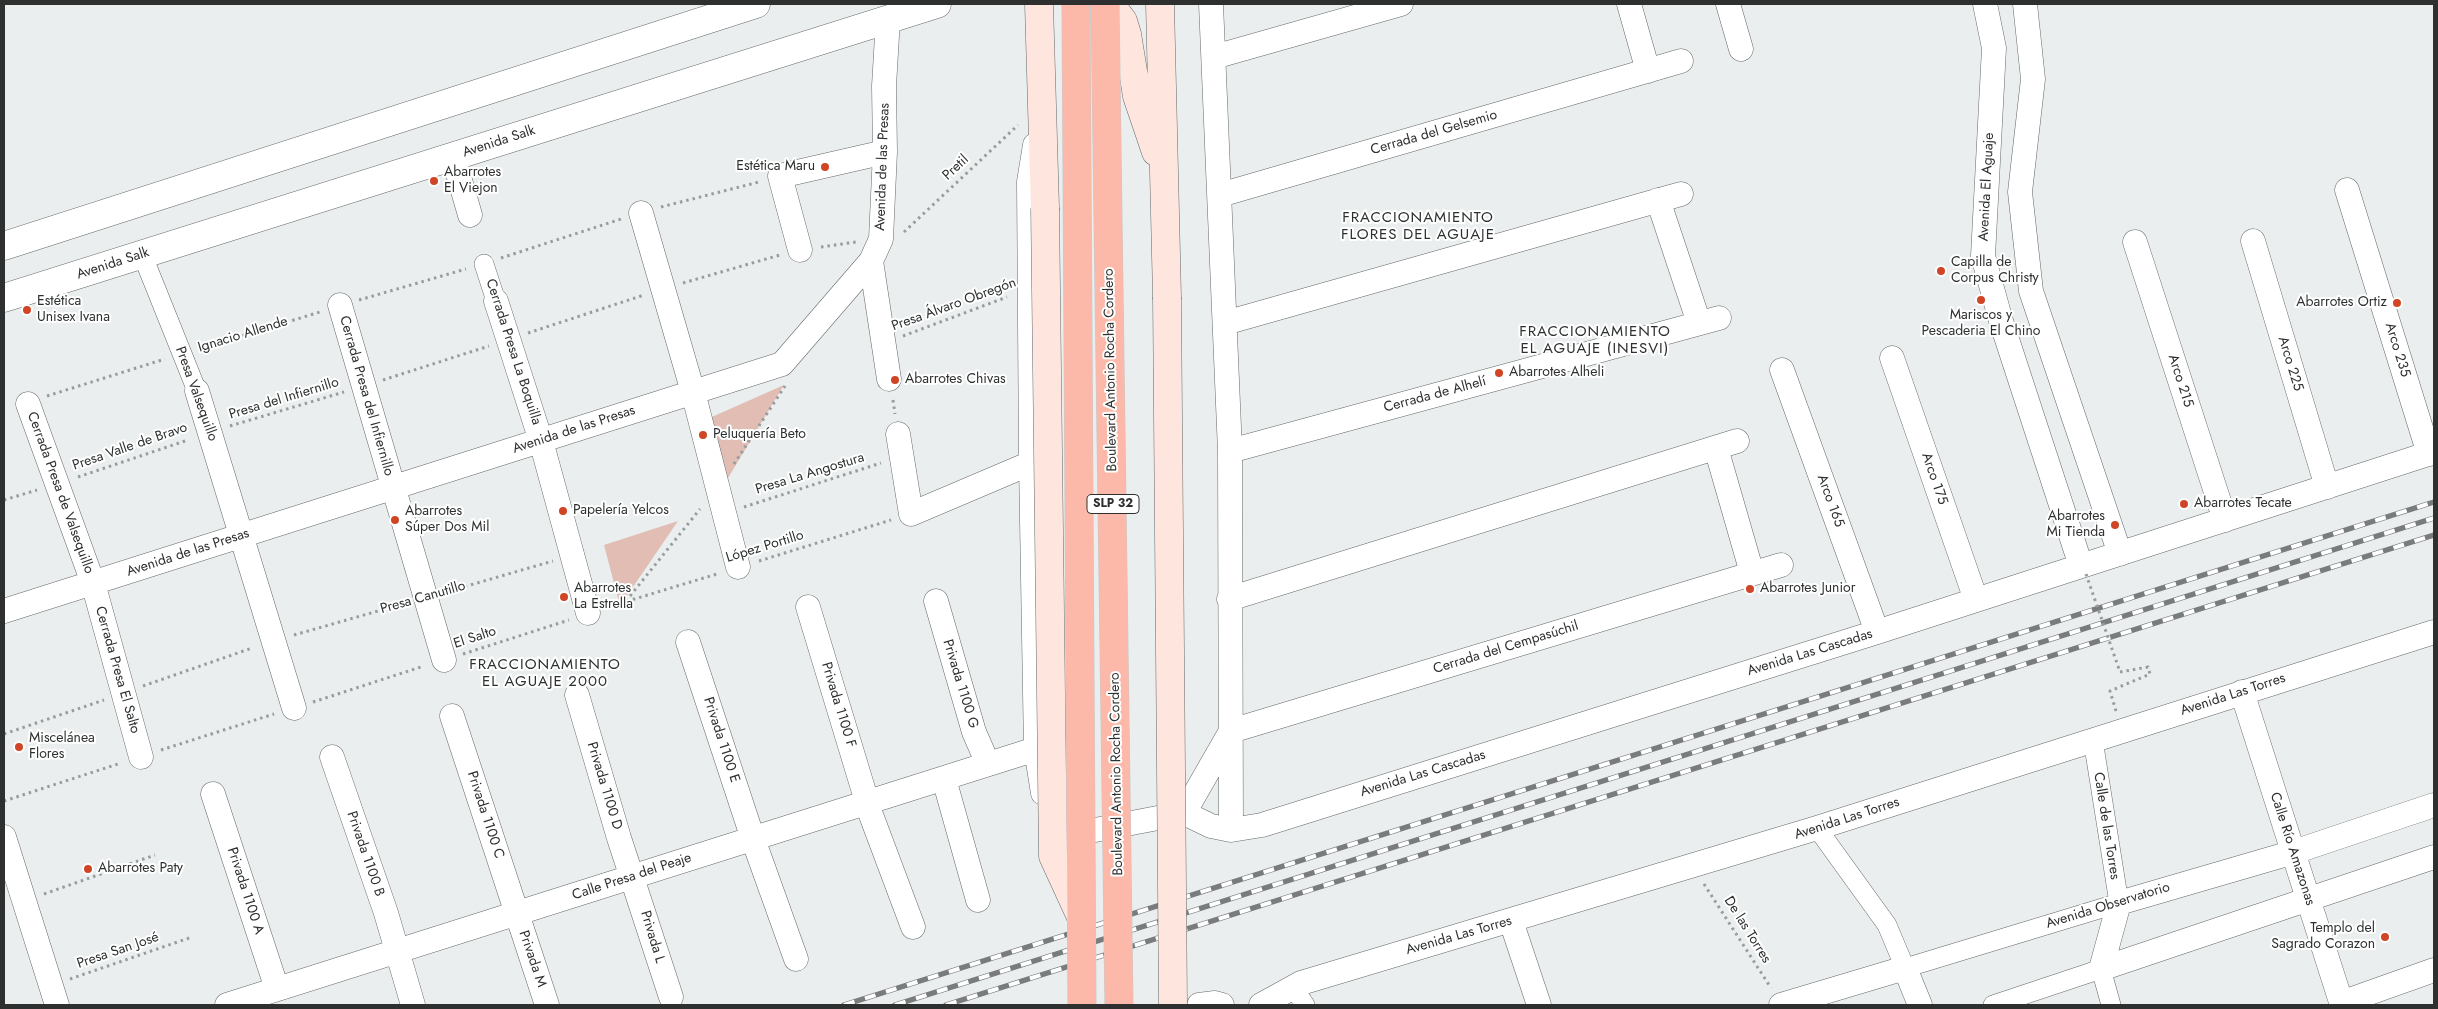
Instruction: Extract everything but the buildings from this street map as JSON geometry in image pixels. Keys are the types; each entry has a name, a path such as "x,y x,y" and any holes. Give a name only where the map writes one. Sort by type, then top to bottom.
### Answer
{"highway":[{"name":"SLP 32","path":"1076,4 1082,1005"},
{"name":"Boulevard Antonio Rocha Cordero","path":"1106,4 1119,1005"}],"main road":[{"path":"1039,4 1045,208 1053,856 1081,918"},
{"path":"1041,58 1047,28 1055,8 1061,4"},
{"path":"1106,4 1113,8 1123,20 1127,34 1136,96 1164,177"},
{"path":"1160,4 1167,297 1174,1005"}],"street":[{"path":"4,246 756,4"},
{"name":"Avenida Salk","path":"4,298 937,4"},
{"path":"1211,4 1230,451 1231,830"},
{"path":"1214,57 1401,4"},
{"path":"1629,4 1648,71"},
{"path":"1728,4 1741,49"},
{"name":"Avenida El Aguaje","path":"1985,4 1994,48 1983,256 2001,321 2084,570"},
{"path":"2025,4 2034,79 2020,192 2031,291 2120,554"},
{"name":"Avenida de las Presas","path":"4,611 782,364 871,261 881,239 885,152 884,86 888,19"},
{"name":"Cerrada del Gelsemio","path":"1220,196 1681,61"},
{"path":"1042,103 1029,182 1036,749 1044,800 1054,816 1061,822 1084,830 1095,830 1184,813 1230,732"},
{"path":"800,250 780,176 885,152"},
{"path":"453,156 470,215"},
{"name":"Arco 235","path":"2347,190 2432,453"},
{"path":"1225,322 1681,194"},
{"name":"Cerrada de Alhelí","path":"1230,451 1709,320 1658,200"},
{"path":"641,213 661,290 693,392 738,567"},
{"name":"Arco 215","path":"2135,242 2225,520"},
{"name":"Arco 225","path":"2253,242 2327,487"},
{"name":"Presa Valsequillo","path":"142,254 197,391 294,708"},
{"path":"871,261 889,379"},
{"name":"Cerrada Presa La Boquilla","path":"484,264 541,441"},
{"name":"Cerrada Presa del Infiernillo","path":"340,305 444,660"},
{"name":"Arco 175","path":"1892,358 1976,600"},
{"name":"Arco 165","path":"1782,370 1877,632"},
{"name":"Cerrada Presa de Valsequillo","path":"28,404 92,583"},
{"path":"541,441 588,614"},
{"path":"1229,599 1727,444 1752,574"},
{"path":"900,446 911,514 1031,463"},
{"name":"Avenida Las Cascadas","path":"1184,813 1212,826 1231,830 1271,822 1976,600 2084,570 2120,554 2432,453"},
{"name":"Cerrada del Cempasúchil","path":"1230,732 1781,565"},
{"name":"Cerrada Presa El Salto","path":"92,583 141,757"},
{"name":"Privada 1100 G","path":"936,601 974,732 988,764"},
{"name":"Privada 1100 F","path":"808,607 867,803 913,926"},
{"name":"Avenida Las Torres","path":"1261,1005 1299,996 1301,983 1818,828 2434,632"},
{"name":"Privada 1100 E","path":"688,642 752,839 796,958"},
{"name":"Calle Río Amazonas","path":"2242,692 2342,1004"},
{"name":"Privada 1100 D","path":"577,694 619,838 633,877"},
{"name":"Privada 1100 C","path":"452,716 517,913"},
{"name":"Calle de las Torres","path":"2093,740 2119,903 2101,969"},
{"name":"Calle Presa del Peaje","path":"227,1005 1036,749"},
{"name":"Privada 1100 B","path":"332,757 398,951"},
{"path":"944,778 978,900"},
{"name":"Privada 1100 A","path":"213,794 277,989"},
{"name":"Avenida Observatorio","path":"1782,1005 2294,852 2434,805"},
{"path":"1818,828 1887,925 1920,1005"},
{"path":"4,837 54,995"},
{"path":"1993,1005 2434,857"},
{"name":"Privada L","path":"633,877 671,997"},
{"name":"Privada M","path":"517,913 547,1005"},
{"path":"1511,921 1539,1005"},
{"path":"398,951 413,1005"},
{"path":"2101,969 2111,1005"},
{"path":"2342,1004 2434,970"},
{"path":"1199,1005 1215,1003 1222,1005"}],"path":[{"name":"Pretil","path":"881,239 905,231 1042,103"},
{"name":"Ignacio Allende","path":"28,404 58,392 340,305 484,264"},
{"path":"584,315 748,264"},
{"name":"Presa Álvaro Obregón","path":"884,343 1031,288"},
{"name":"Presa del Infiernillo","path":"210,432 363,387 439,362"},
{"path":"889,379 900,446"},
{"name":"Presa Valle de Bravo","path":"4,500 210,432"},
{"name":"Presa La Angostura","path":"724,513 900,446"},
{"name":"López Portillo","path":"625,602 911,514"},
{"name":"Presa Canutillo","path":"274,641 572,556"},
{"path":"2084,570 2120,672 2148,667 2150,674 2110,691"},
{"name":"El Salto","path":"369,684 588,614"},
{"path":"212,662 274,641"},
{"path":"4,734 58,716"},
{"path":"4,801 57,784"},
{"path":"24,901 154,855"},
{"name":"De las Torres","path":"1693,866 1782,1005"},
{"name":"Presa San José","path":"54,995 192,937"}],"shaded area":[{"path":"784,385 728,478 705,420"},
{"path":"678,521 620,606 604,545"}],"railway":[{"path":"844,1005 2434,502"},
{"path":"895,1005 2434,518"},
{"path":"946,1005 2434,535"}],"place":[{"name":"Estética Maru","path":"825,167"},
{"name":"Abarrotes El Viejon","path":"434,181"},
{"name":"Capilla de Corpus Christy","path":"1941,271"},
{"name":"Mariscos y Pescaderia El Chino","path":"1981,300"},
{"name":"Abarrotes Ortiz","path":"2397,303"},
{"name":"Estética Unisex Ivana","path":"27,310"},
{"name":"Abarrotes Alheli","path":"1499,373"},
{"name":"Abarrotes Chivas","path":"895,380"},
{"name":"Peluquería Beto","path":"703,435"},
{"name":"Abarrotes Tecate","path":"2184,504"},
{"name":"Papelería Yelcos","path":"563,511"},
{"name":"Abarrotes Súper Dos Mil","path":"395,520"},
{"name":"Abarrotes Mi Tienda","path":"2115,525"},
{"name":"Abarrotes Junior","path":"1750,589"},
{"name":"Abarrotes La Estrella","path":"564,597"},
{"name":"Miscelánea Flores","path":"19,747"},
{"name":"Abarrotes Paty","path":"88,869"},
{"name":"Templo del Sagrado Corazon","path":"2385,937"}],"district":[{"name":"FRACCIONAMIENTO FLORES DEL AGUAJE","path":"1418,226"},
{"name":"FRACCIONAMIENTO EL AGUAJE (INESVI)","path":"1595,340"},
{"name":"FRACCIONAMIENTO EL AGUAJE 2000","path":"545,674"}]}
